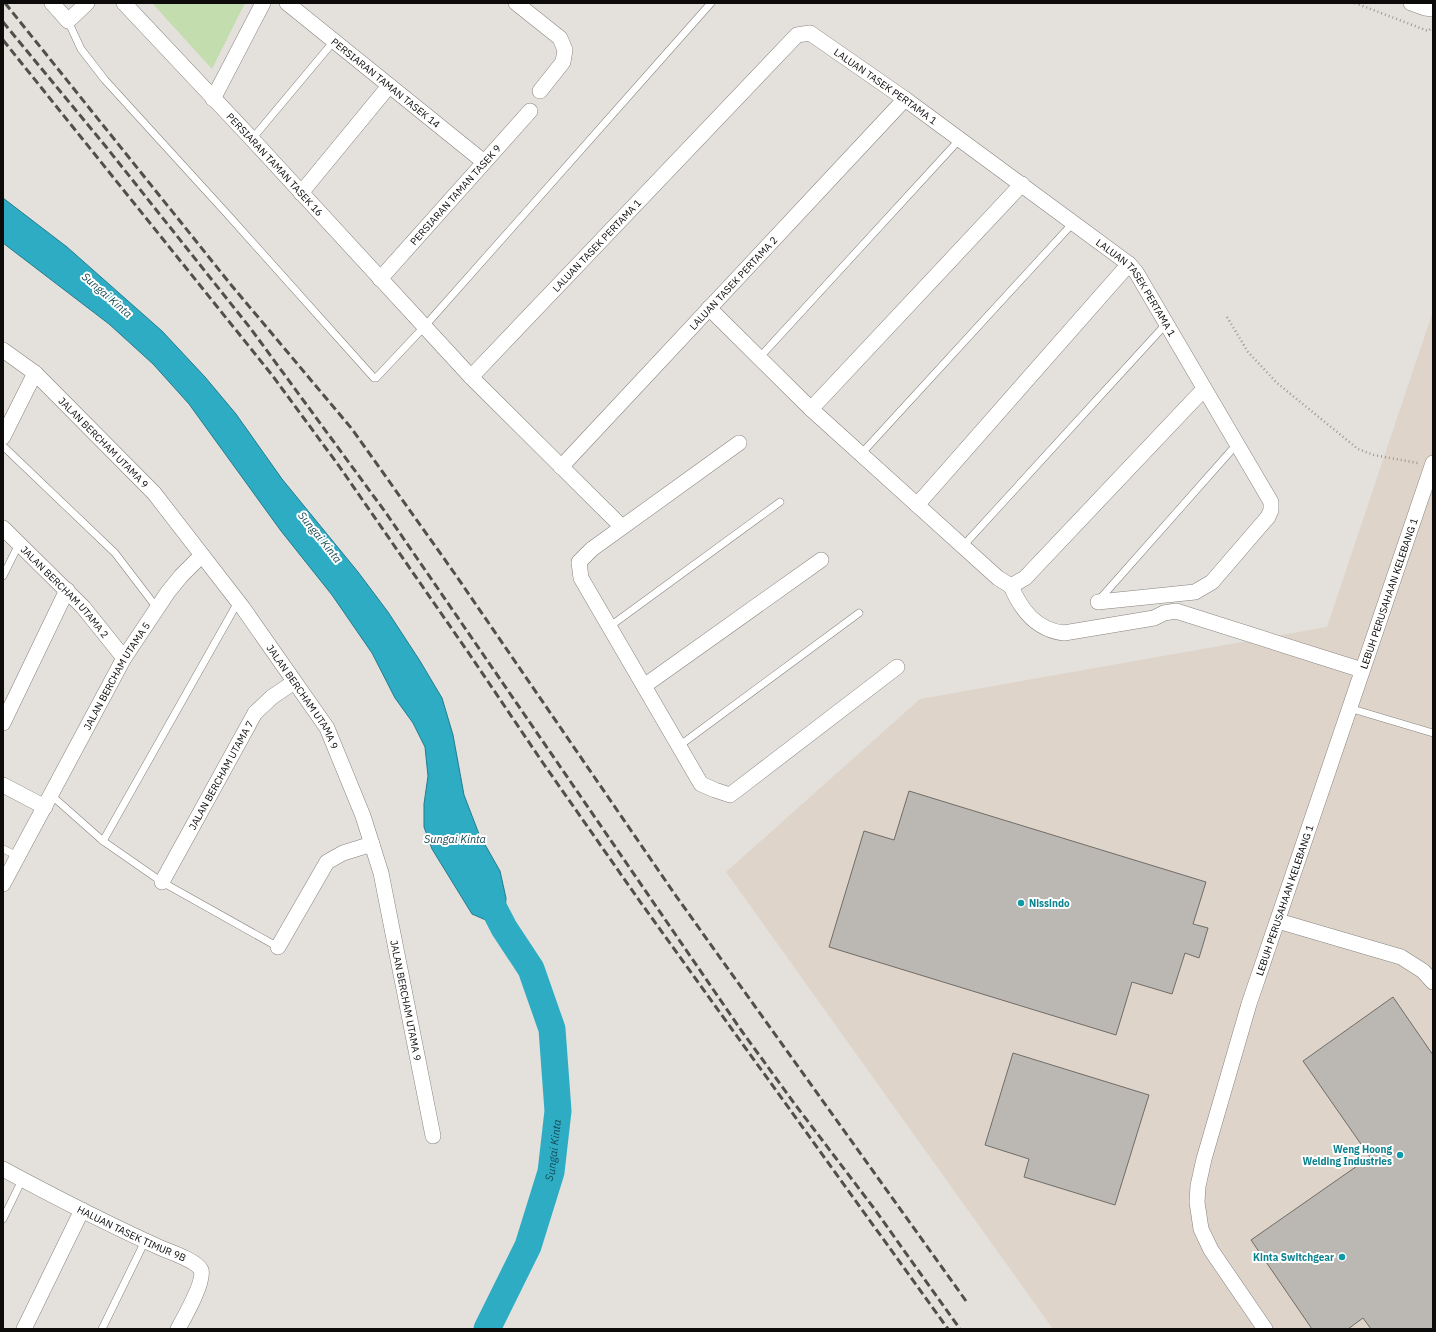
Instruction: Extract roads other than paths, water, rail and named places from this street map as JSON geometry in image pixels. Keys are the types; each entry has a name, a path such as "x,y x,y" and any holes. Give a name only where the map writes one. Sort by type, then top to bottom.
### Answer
{"street":[{"path":"52,3 68,21 87,3"},
{"name":"PERSIARAN TAMAN TASEK 16","path":"124,3 252,139 471,377 622,527"},
{"path":"214,99 263,3"},
{"name":"PERSIARAN TAMAN TASEK 14","path":"287,3 484,162"},
{"path":"516,3 560,38 565,50 563,62 540,91"},
{"path":"1411,3 1433,10"},
{"name":"LALUAN TASEK PERTAMA 1","path":"471,377 797,35 810,33 905,99 1129,264 1136,272 1271,502 1271,510 1268,517 1212,582 1196,592 1098,602"},
{"path":"301,193 389,86"},
{"name":"LALUAN TASEK PERTAMA 2","path":"561,467 905,99"},
{"name":"PERSIARAN TAMAN TASEK 9","path":"380,279 530,110"},
{"path":"811,409 1022,184"},
{"path":"917,504 1129,264"},
{"path":"709,308 811,409 998,578 1011,586 1017,601 1028,616 1042,627 1055,632 1064,633 1154,618 1164,613 1176,611 1362,670"},
{"name":"JALAN BERCHAM UTAMA 9","path":"3,350 35,373 154,493 238,602 327,728 363,816 381,873 433,1136"},
{"path":"3,437 35,373"},
{"path":"1011,586 1025,578 1204,389"},
{"path":"740,444 592,549 580,562 580,578 701,784 730,795 898,667"},
{"name":"LEBUH PERUSAHAAN KELEBANG 1","path":"1265,1329 1211,1250 1201,1230 1197,1202 1198,1186 1204,1159 1249,1004 1433,465"},
{"name":"JALAN BERCHAM UTAMA 2","path":"3,528 83,607 124,658"},
{"name":"JALAN BERCHAM UTAMA 5","path":"3,884 124,658 175,582 202,555"},
{"path":"644,686 821,560"},
{"path":"3,722 67,590"},
{"name":"JALAN BERCHAM UTAMA 7","path":"162,882 256,713 272,697 294,682"},
{"path":"3,785 48,801"},
{"path":"278,947 327,862 343,853 372,844"},
{"path":"1278,921 1401,956 1419,968 1433,982"},
{"name":"HALUAN TASEK TIMUR 9B","path":"3,1170 145,1241 192,1262 199,1267 201,1270 201,1281 178,1329"},
{"path":"24,1329 82,1210"}],"lane":[{"path":"68,21 81,49 105,80 374,378 378,378 711,3"},
{"path":"252,139 334,41"},
{"path":"759,358 960,139"},
{"path":"861,454 1073,223"},
{"path":"963,546 1166,324"},
{"path":"1098,602 1237,444"},
{"path":"3,446 115,553 157,608"},
{"path":"609,627 780,502"},
{"path":"3,576 19,544"},
{"path":"103,841 238,602"},
{"path":"679,746 859,613"},
{"path":"1349,708 1433,733"},
{"path":"48,801 162,882 278,947"},
{"path":"3,849 18,856"},
{"path":"3,1219 22,1180"},
{"path":"102,1329 145,1241"}],"water":[{"name":"Sungai Kinta","path":"3,198 67,247 162,331 205,377 236,414 282,479 358,572 388,612 442,698 453,735 464,795 479,834 500,871 506,898 504,928 472,914 432,849 424,827 424,804 428,776 425,747 413,723 395,698 372,653 332,595 281,531 189,404 153,364 109,324 3,243"}],"waterway":[{"name":"Sungai Kinta","path":"487,895 504,928 531,969 552,1029 558,1111 551,1172 528,1246 487,1329"}],"railway":[{"path":"5,3 232,286 352,429 455,574 676,896 966,1301"},
{"path":"3,22 107,148 251,329 386,513 741,1030 873,1207 960,1329"},
{"path":"3,40 272,375 339,466 641,903 948,1329"}],"place":[{"name":"Nissindo","path":"1021,903"},
{"name":"Weng Hoong Welding Industries","path":"1400,1155"},
{"name":"Kinta Switchgear","path":"1342,1257"}]}
